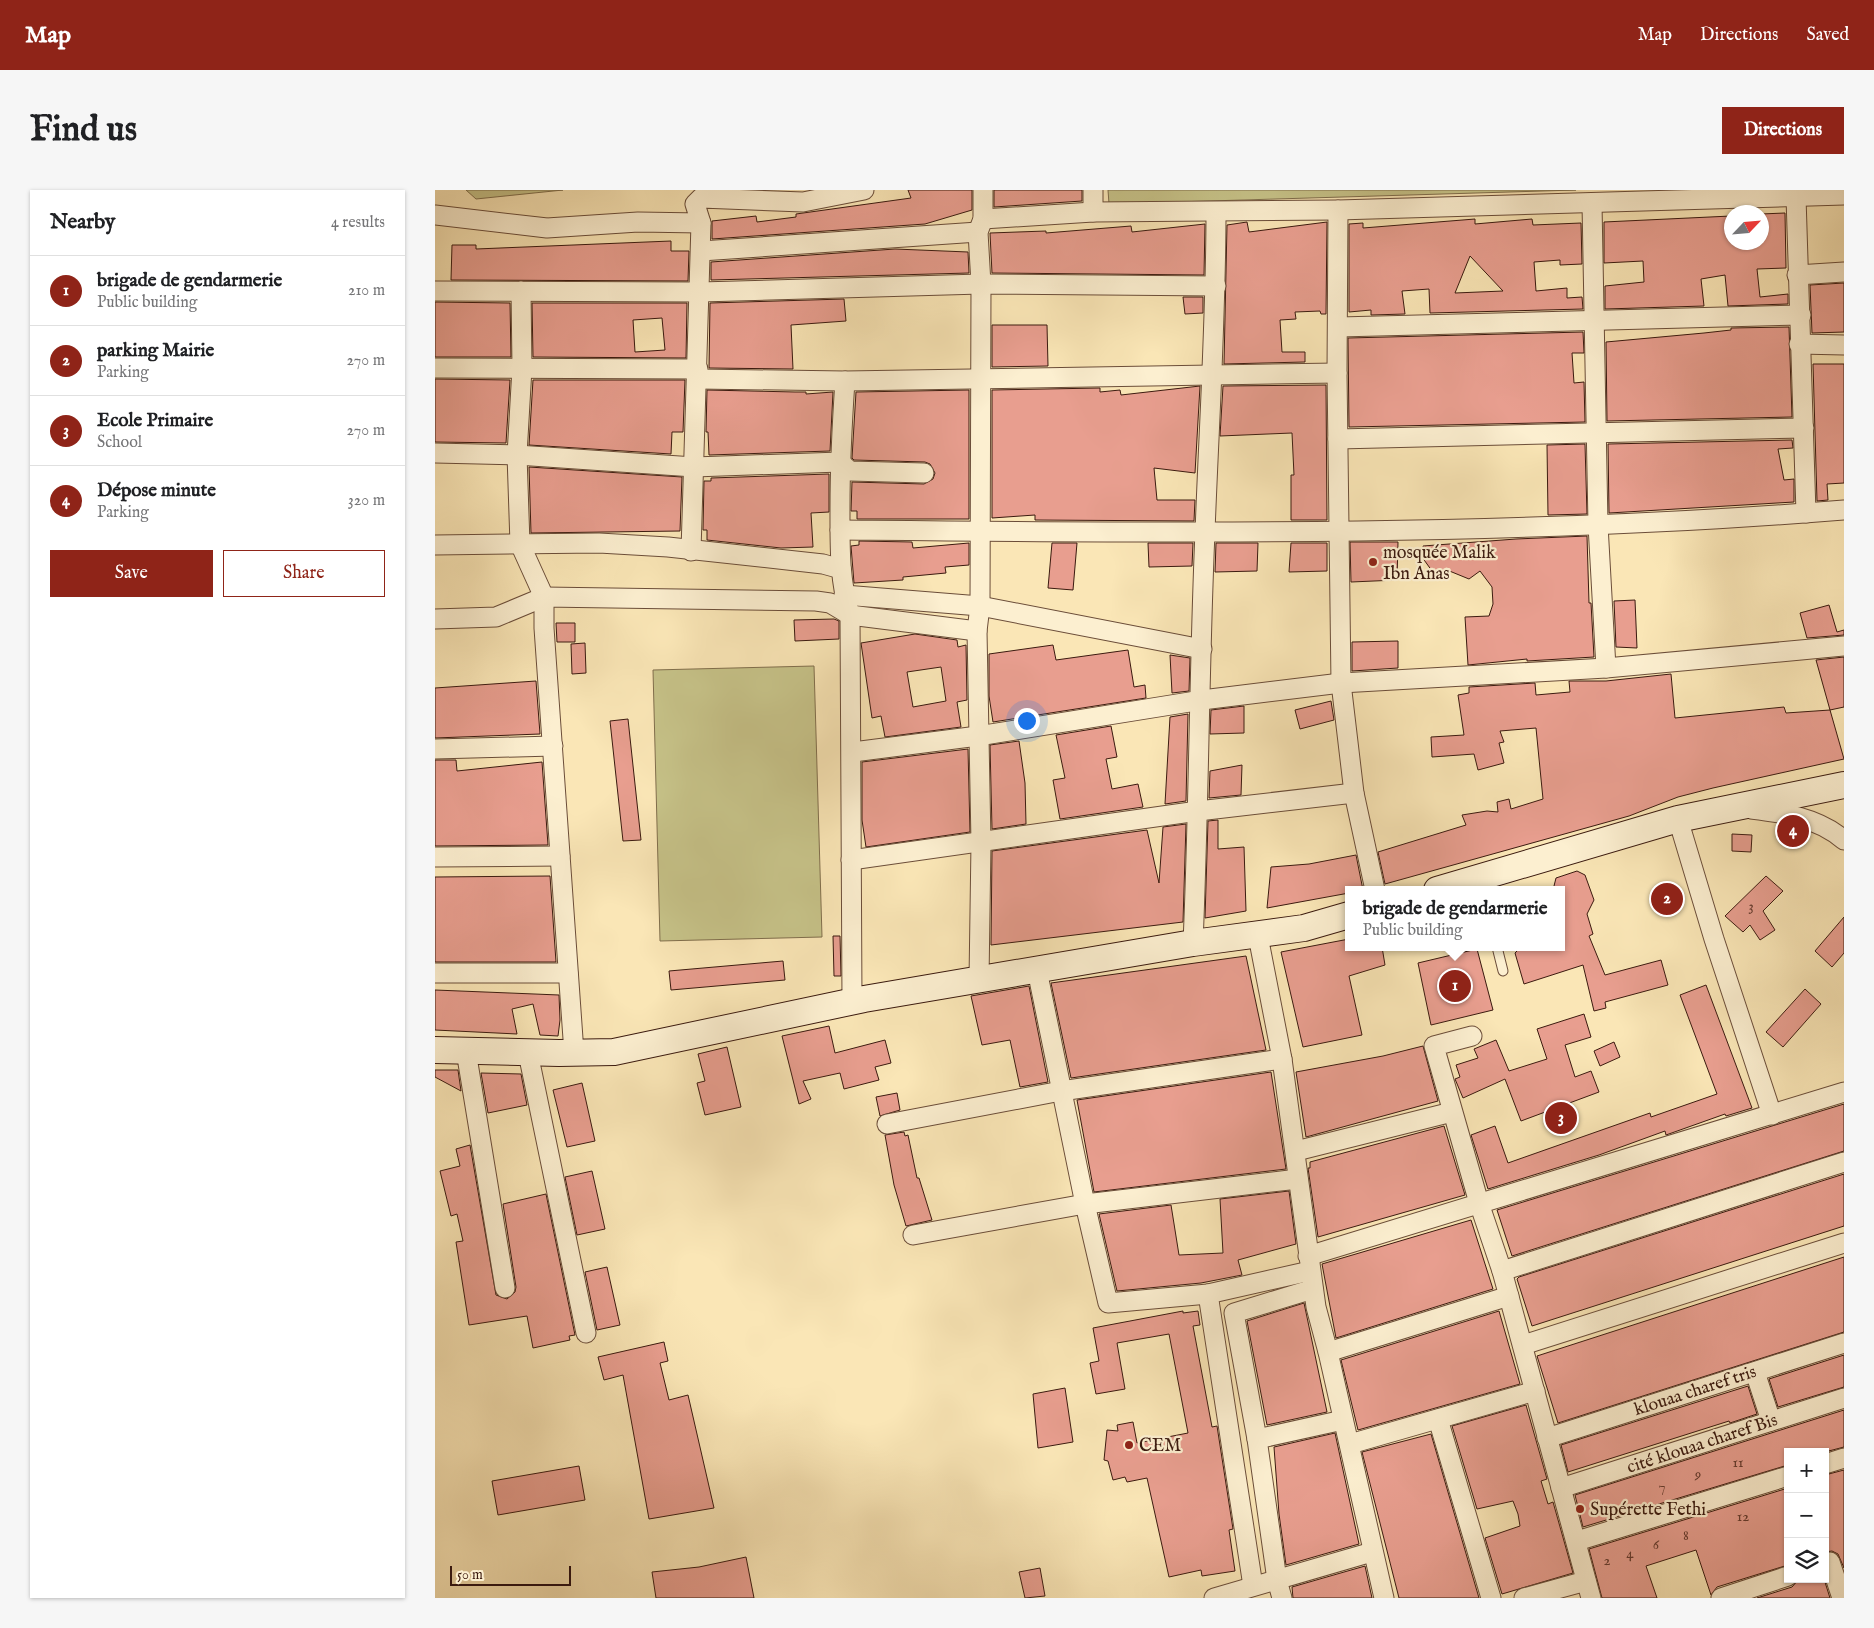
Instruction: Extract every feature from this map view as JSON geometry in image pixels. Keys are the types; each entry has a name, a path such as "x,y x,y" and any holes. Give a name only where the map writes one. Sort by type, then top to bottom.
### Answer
{"main road":[{"path":"1462,886 1475,884 1678,819 1742,808 1844,785"},
{"path":"435,1050 528,1053 614,1052 852,1001 1193,943 1259,936 1304,928 1345,916"}],"street":[{"path":"691,551 701,251 701,223 695,204 701,198 803,202 865,190"},
{"path":"979,980 981,844 977,631 980,606 980,225 983,190"},
{"path":"1093,190 1093,212"},
{"path":"701,251 980,225 1093,212 1339,210 1592,204 1844,195"},
{"path":"1795,197 1797,275 1801,315 1799,344 1804,428 1806,513"},
{"path":"1592,204 1598,435 1598,524 1606,668"},
{"path":"1339,210 1337,374 1341,683 1355,793 1374,886"},
{"path":"1193,943 1202,700 1205,532 1216,286 1215,212"},
{"path":"435,215 547,228 639,222 701,223"},
{"path":"1797,275 1844,272"},
{"path":"435,291 700,292 981,284 1216,286"},
{"path":"521,291 522,368 517,455 520,544 544,597 544,628 574,1053"},
{"path":"1339,326 1801,315"},
{"path":"1799,344 1844,345"},
{"path":"435,368 522,368 845,381 1337,374"},
{"path":"845,381 840,462 840,530 844,595 851,615 853,752 851,860 852,1001"},
{"path":"1338,439 1598,435 1804,428"},
{"path":"435,453 517,455 694,467 840,462 850,471 924,474"},
{"path":"840,530 979,532 1340,531 1598,524 1844,510"},
{"path":"435,545 599,544 668,548 823,564 841,569"},
{"path":"844,595 980,606 1202,649"},
{"path":"435,620 496,617 544,597 817,602 830,603 851,615 977,631"},
{"path":"853,752 978,736 1202,700 1341,683 1606,668 1844,646"},
{"path":"435,749 553,746"},
{"path":"851,860 981,844 1198,811 1355,793"},
{"path":"1742,808 1786,814 1809,820 1826,827 1844,840"},
{"path":"1678,819 1713,939 1772,1115"},
{"path":"435,856 560,856"},
{"path":"1259,936 1282,1059 1310,1272 1350,1444 1372,1552 1384,1598"},
{"path":"1037,970 1085,1204 1108,1304 1208,1294 1310,1272"},
{"path":"435,974 568,973"},
{"path":"1472,1036 1433,1046 1479,1203 1502,1271 1589,1590 1524,1598"},
{"path":"466,1051 505,1288"},
{"path":"528,1053 586,1333"},
{"path":"887,1124 1061,1091 1282,1059"},
{"path":"1234,1313 1310,1272 1479,1203 1844,1092"},
{"path":"1295,1150 1452,1112"},
{"path":"1502,1271 1844,1162"},
{"path":"913,1235 1085,1204 1147,1195 1299,1179"},
{"path":"1523,1345 1844,1243"},
{"path":"1208,1294 1234,1313 1257,1439 1277,1580 1282,1598"},
{"path":"1208,1294 1253,1586"},
{"path":"1328,1352 1509,1296"},
{"name":"klouaa charef tris","path":"1547,1438 1844,1343"},
{"path":"1755,1372 1771,1421"},
{"path":"1350,1444 1535,1391"},
{"name":"cité klouaa charef Bis","path":"1561,1488 1844,1398"},
{"path":"1438,1419 1491,1598"},
{"path":"1257,1439 1343,1420"},
{"path":"1829,1463 1844,1458"},
{"path":"1577,1541 1784,1477"},
{"path":"1214,1598 1372,1552"},
{"path":"1829,1562 1842,1598"},
{"path":"1721,1598 1784,1577"}],"lane":[{"path":"1498,951 1503,971"}],"shaded area":[{"path":"466,190 563,190 476,199"},
{"path":"1108,190 1576,190 1109,204"},
{"path":"814,666 822,937 660,941 653,670"}],"building":[{"path":"908,190 972,190 972,210 925,224 712,239 712,221 756,216 757,222 796,217 796,214 911,198"},
{"path":"994,190 1082,190 1082,201 994,207"},
{"path":"1785,213 1786,268 1757,269 1760,297 1788,294 1788,304 1728,306 1725,275 1701,279 1704,306 1605,309 1605,286 1644,282 1643,261 1604,263 1604,222 1724,216 1724,250 1769,250 1769,214"},
{"path":"1475,219 1475,224 1532,219 1533,225 1581,223 1582,264 1560,265 1560,260 1534,262 1536,291 1567,288 1567,298 1582,297 1583,309 1430,313 1429,289 1402,291 1405,314 1371,315 1371,310 1349,312 1349,224 1363,223 1363,228","holes":["1470,256 1503,291 1455,293"]},
{"path":"1247,222 1249,232 1327,222 1326,314 1321,314 1320,311 1295,312 1296,319 1280,320 1282,352 1305,352 1305,362 1224,364 1227,225"},
{"path":"1205,224 1204,275 992,273 990,233 1046,231 1046,233 1131,226 1132,232"},
{"path":"671,241 671,251 689,251 688,281 451,280 452,245 476,245 476,249"},
{"path":"895,249 968,252 969,273 711,280 711,262"},
{"path":"1844,283 1844,332 1812,333 1810,285"},
{"path":"1183,297 1203,297 1203,313 1185,314"},
{"path":"844,299 846,321 791,325 793,369 709,368 710,303"},
{"path":"435,302 510,303 511,357 435,357"},
{"path":"532,303 687,303 686,358 533,357","holes":["662,318 665,350 635,352 633,320"]},
{"path":"992,325 1047,325 1048,366 992,367"},
{"path":"1789,327 1792,417 1607,421 1606,342 1731,330 1731,328"},
{"path":"1583,332 1584,353 1572,353 1574,383 1584,382 1585,422 1349,427 1348,338"},
{"path":"1813,364 1844,364 1844,483 1827,484 1828,500 1817,501"},
{"path":"435,379 510,380 506,443 435,442"},
{"path":"533,380 685,380 683,432 672,432 671,454 529,445"},
{"path":"1326,385 1327,520 1291,520 1291,475 1294,475 1292,433 1220,436 1223,386"},
{"path":"1200,386 1195,473 1154,468 1157,500 1195,500 1194,521 1035,520 1035,515 992,518 992,390 1100,388 1100,392 1120,390 1121,395"},
{"path":"707,390 806,392 806,394 833,392 830,451 709,455 708,432 706,432"},
{"path":"969,390 969,519 857,519 857,511 851,511 852,482 924,484 933,479 935,473 930,464 925,462 854,460 852,458 856,392"},
{"path":"1792,440 1793,448 1778,449 1784,480 1794,479 1794,502 1609,513 1608,444"},
{"path":"1585,444 1587,514 1548,515 1547,445"},
{"path":"529,467 682,477 680,531 531,533"},
{"path":"829,474 829,512 811,513 813,547 781,548 707,540 707,530 703,530 704,481 711,481 711,478"},
{"path":"1587,536 1589,603 1591,603 1594,657 1527,661 1527,659 1468,665 1465,617 1489,616 1493,604 1492,587 1480,571 1469,579 1447,570 1432,571 1422,557 1424,555 1423,546"},
{"path":"859,541 912,542 913,548 969,543 969,565 945,567 946,573 903,577 903,580 854,583 851,546 859,545"},
{"name":"mosquée Malik Ibn Anas","path":"1350,542 1398,542 1397,580 1351,582"},
{"path":"1052,543 1077,543 1073,590 1048,588"},
{"path":"1148,543 1193,543 1192,566 1149,567"},
{"path":"1216,543 1258,543 1257,571 1215,572"},
{"path":"1291,543 1327,543 1327,571 1289,572"},
{"path":"1635,600 1637,648 1616,647 1614,601"},
{"path":"1829,605 1837,632 1844,630 1844,635 1807,638 1800,613"},
{"path":"834,619 839,621 839,639 795,641 794,620"},
{"path":"556,623 575,623 575,642 557,642"},
{"path":"915,634 957,640 958,647 966,645 967,700 957,702 961,727 885,737 881,716 872,718 861,643","holes":["941,667 946,701 913,707 907,672"]},
{"path":"1398,641 1398,668 1352,671 1352,642"},
{"path":"585,643 586,673 572,674 571,644"},
{"path":"1053,645 1056,660 1128,650 1134,687 1145,685 1146,698 993,722 989,696 989,654"},
{"path":"1170,655 1190,658 1189,691 1172,693"},
{"path":"1844,657 1844,707 1830,710 1816,660"},
{"path":"1671,674 1675,718 1784,707 1786,713 1830,710 1844,759 1678,797 1629,816 1385,884 1378,852 1466,825 1462,815 1487,811 1498,812 1497,802 1509,799 1511,809 1543,799 1536,728 1500,731 1504,742 1499,743 1504,763 1478,770 1474,754 1432,757 1431,737 1464,735 1458,695 1469,693 1469,687 1535,683 1536,695 1570,692 1569,681 1606,681"},
{"path":"536,681 540,734 435,738 435,688"},
{"path":"1331,701 1334,720 1300,729 1295,710"},
{"path":"1244,706 1244,733 1210,734 1211,710"},
{"path":"1188,714 1186,801 1165,804 1170,717"},
{"path":"628,719 641,840 623,841 610,721"},
{"path":"1111,726 1117,757 1106,759 1112,789 1138,784 1143,807 1060,819 1053,780 1065,778 1056,735"},
{"path":"1019,741 1025,783 1026,824 992,829 990,745"},
{"path":"968,749 970,832 866,847 862,820 862,762"},
{"path":"435,760 456,760 457,771 542,762 548,845 435,846"},
{"path":"1242,765 1241,795 1209,798 1210,771"},
{"path":"1218,820 1218,849 1244,847 1246,911 1205,918 1208,821"},
{"path":"1186,824 1183,922 991,945 992,851 1147,830 1159,883 1163,827"},
{"path":"1732,834 1752,835 1751,852 1732,851"},
{"path":"1356,855 1362,886 1345,886 1345,894 1267,908 1271,867 1309,864"},
{"path":"1577,871 1585,875 1594,900 1587,914 1593,934 1589,936 1605,975 1661,960 1668,985 1605,1002 1606,1008 1594,1011 1583,965 1524,984 1515,953 1517,951 1565,951 1565,886 1554,886 1556,878"},
{"path":"550,876 556,962 435,962 435,877"},
{"path":"1766,876 1783,891 1763,911 1775,930 1760,940 1750,925 1743,932 1725,916"},
{"path":"1844,917 1844,953 1832,967 1815,951"},
{"path":"833,936 840,936 841,976 834,976"},
{"path":"1345,940 1345,951 1383,951 1385,965 1349,976 1362,1035 1303,1047 1281,952"},
{"path":"1469,951 1478,951 1493,1010 1431,1025 1418,963"},
{"path":"1246,956 1266,1050 1071,1078 1051,983"},
{"path":"783,961 785,980 671,990 669,971"},
{"path":"1706,985 1752,1108 1726,1116 1725,1114 1666,1135 1665,1131 1599,1155 1488,1189 1471,1135 1495,1126 1508,1163 1650,1113 1651,1117 1717,1094 1680,995"},
{"path":"1029,986 1048,1082 1020,1087 1010,1040 982,1045 971,996"},
{"path":"1805,989 1821,1004 1783,1047 1766,1032"},
{"path":"435,990 559,995 560,1020 558,1036 540,1035 533,1004 512,1009 517,1034 435,1030"},
{"path":"1584,1014 1591,1037 1565,1045 1575,1077 1591,1071 1599,1092 1521,1121 1505,1079 1463,1098 1455,1079 1460,1077 1456,1065 1478,1058 1474,1049 1496,1040 1509,1071 1547,1059 1537,1029"},
{"path":"829,1026 835,1053 885,1040 891,1063 875,1067 879,1080 844,1089 840,1073 803,1081 811,1099 799,1104 782,1036"},
{"path":"1614,1042 1620,1057 1600,1066 1594,1051"},
{"path":"1423,1046 1438,1101 1306,1137 1296,1072 1383,1056"},
{"path":"727,1047 741,1107 705,1115 697,1083 705,1081 698,1054"},
{"path":"435,1070 458,1070 461,1091 435,1077"},
{"path":"1271,1072 1286,1169 1094,1192 1077,1100"},
{"path":"481,1073 521,1074 527,1105 488,1113"},
{"path":"582,1083 595,1141 567,1147 553,1090"},
{"path":"897,1093 900,1110 880,1116 876,1097"},
{"path":"1844,1104 1844,1151 1512,1256 1497,1210"},
{"path":"1444,1126 1465,1195 1318,1237 1308,1168 1310,1168 1310,1162"},
{"path":"904,1132 905,1136 908,1135 917,1178 919,1178 932,1220 906,1226 894,1185 885,1135"},
{"path":"470,1145 496,1295 507,1299 515,1292 516,1287 503,1204 546,1194 575,1335 569,1336 570,1340 533,1348 527,1316 469,1325 456,1242 463,1241 457,1214 451,1216 440,1171 460,1166 456,1149"},
{"path":"592,1171 605,1229 577,1235 565,1177"},
{"path":"1844,1174 1844,1226 1532,1326 1517,1279 1519,1277"},
{"path":"1289,1191 1296,1244 1238,1260 1242,1275 1201,1283 1117,1291 1099,1214 1171,1205 1179,1255 1223,1253 1220,1199"},
{"path":"1471,1220 1493,1289 1336,1338 1322,1264"},
{"path":"1844,1257 1844,1332 1558,1423 1537,1356"},
{"path":"607,1267 620,1325 597,1330 585,1272"},
{"path":"1304,1303 1327,1412 1267,1425 1247,1321"},
{"path":"1183,1311 1183,1313 1198,1311 1200,1325 1193,1326 1212,1427 1217,1426 1233,1529 1229,1530 1235,1571 1202,1576 1201,1570 1169,1577 1147,1478 1127,1482 1125,1477 1113,1480 1108,1461 1104,1460 1107,1430 1118,1431 1117,1425 1133,1422 1137,1443 1188,1433 1169,1334 1117,1343 1125,1389 1096,1394 1090,1363 1099,1361 1093,1328"},
{"path":"1499,1311 1520,1384 1358,1430 1341,1360"},
{"path":"664,1342 668,1361 660,1363 669,1400 688,1395 714,1508 649,1519 623,1375 604,1380 598,1357"},
{"path":"1844,1355 1844,1387 1778,1407 1769,1379"},
{"path":"1748,1386 1757,1414 1730,1423 1729,1421 1568,1472 1561,1445"},
{"path":"1065,1388 1073,1442 1038,1448 1033,1394"},
{"path":"1526,1405 1547,1479 1541,1481 1548,1504 1553,1502 1573,1573 1502,1594 1485,1538 1520,1526 1518,1514 1513,1501 1477,1509 1452,1426"},
{"path":"1844,1410 1844,1447 1829,1451 1829,1448 1784,1448 1784,1466 1583,1527 1575,1495"},
{"path":"1335,1433 1359,1544 1286,1565 1279,1514 1274,1447"},
{"path":"1431,1434 1479,1598 1399,1598 1362,1452"},
{"path":"579,1466 585,1500 498,1515 492,1481"},
{"path":"1844,1470 1844,1568 1838,1554 1829,1551 1829,1474"},
{"path":"1784,1489 1784,1566 1717,1587 1711,1595 1696,1550 1646,1566 1657,1598 1602,1598 1589,1549"},
{"path":"746,1557 754,1598 656,1598 652,1572 699,1567"},
{"path":"1365,1566 1372,1598 1293,1598 1292,1587"},
{"path":"1040,1568 1045,1596 1025,1598 1019,1572"},
{"path":"1796,1583 1825,1583 1830,1598 1757,1598 1792,1587"}],"place":[{"name":"mosquée Malik Ibn Anas","path":"1373,562"},
{"name":"Dépose minute","path":"1793,831"},
{"name":"parking Mairie","path":"1667,899"},
{"name":"brigade de gendarmerie","path":"1455,986"},
{"name":"Ecole Primaire","path":"1561,1118"},
{"name":"CEM","path":"1129,1445"},
{"name":"Supérette Fethi","path":"1580,1509"}]}
